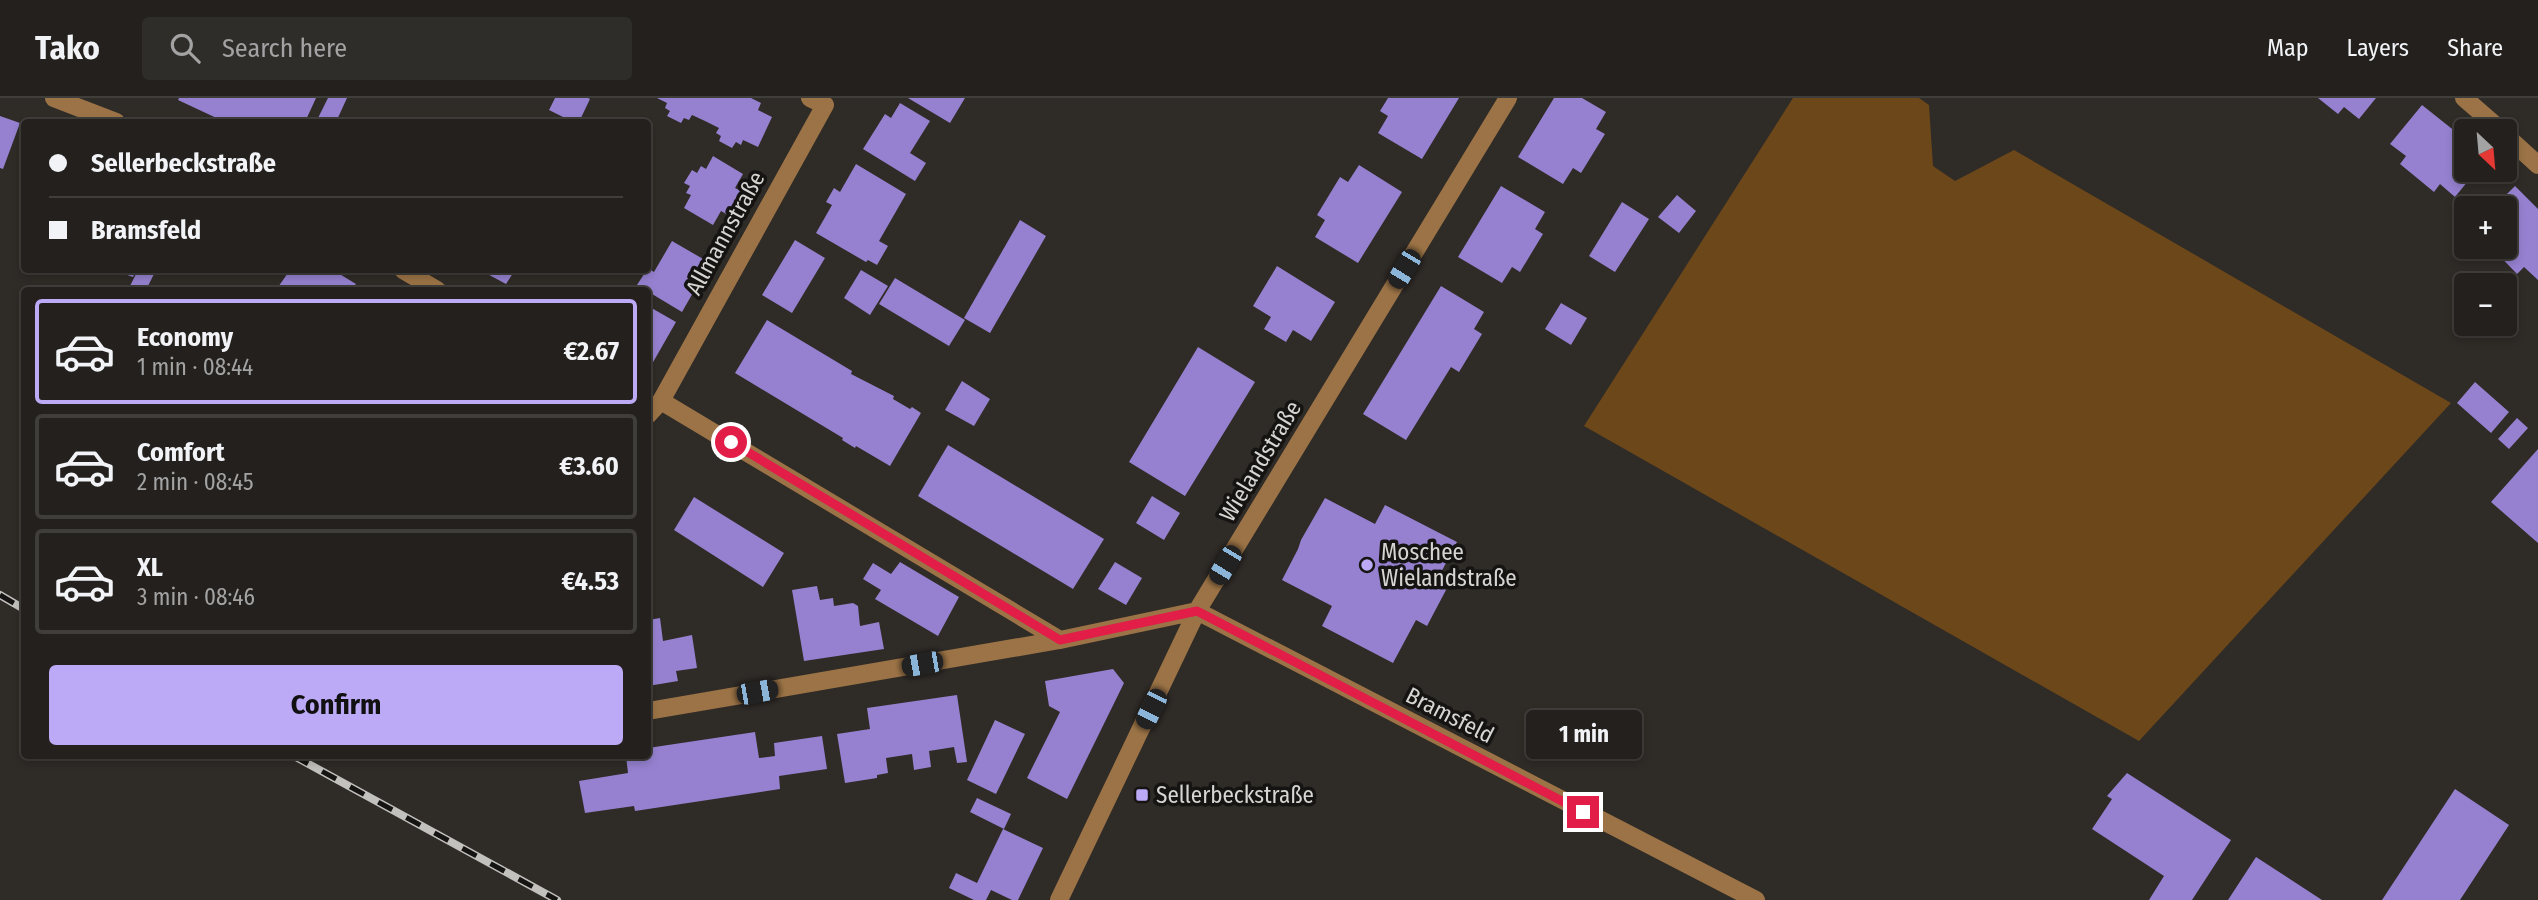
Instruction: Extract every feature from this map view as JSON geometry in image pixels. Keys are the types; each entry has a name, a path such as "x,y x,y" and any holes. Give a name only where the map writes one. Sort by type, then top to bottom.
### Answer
{"street":[{"path":"54,98 108,119"},
{"name":"Allmannstraße","path":"661,401 825,106 810,98"},
{"name":"Wielandstraße","path":"1059,900 1197,611 1508,98"},
{"path":"2464,98 2488,119"},
{"path":"2517,145 2538,165"},
{"path":"408,273 432,287"},
{"path":"651,412 661,401 1060,640"},
{"path":"651,710 1060,640 1197,611"},
{"name":"Bramsfeld","path":"1197,611 1756,900"}],"shaded area":[{"path":"1793,98 1919,98 1929,105 1933,166 1955,181 2014,150 2451,403 2139,741 1584,426"}],"building":[{"path":"316,98 306,119 219,119 178,100"},
{"path":"328,98 347,98 337,119 318,119"},
{"path":"555,98 590,99 580,119 567,119 549,110"},
{"path":"657,98 751,98 761,103 758,110 772,117 758,147 743,140 741,145 736,142 732,148 719,141 721,136 716,133 719,128 705,121 692,115 689,120 684,118 681,123 667,116 670,111 665,108 667,103"},
{"path":"908,98 965,98 950,123"},
{"path":"1388,98 1459,98 1422,159 1378,133 1388,116 1380,111"},
{"path":"1554,98 1582,98 1606,112 1596,129 1605,134 1581,173 1573,168 1563,184 1518,157"},
{"path":"2318,98 2376,98 2359,119 2344,107 2338,114"},
{"path":"900,103 930,121 910,153 926,163 915,181 863,149 885,114 891,118"},
{"path":"2422,105 2454,130 2454,182 2467,182 2456,196 2440,184 2434,192 2400,164 2406,156 2390,144"},
{"path":"0,116 20,123 3,169 0,168"},
{"path":"713,156 743,174 735,188 741,191 728,215 721,211 713,225 684,208 691,195 686,193 690,186 684,183 692,170 697,173 701,166 706,169"},
{"path":"856,164 906,194 879,241 888,246 877,265 868,260 866,262 816,233 832,205 826,202 834,188 840,192"},
{"path":"1359,165 1402,192 1358,263 1315,237 1325,220 1317,215 1340,177 1348,182"},
{"path":"1501,186 1545,212 1535,229 1543,234 1520,272 1512,267 1502,283 1458,257"},
{"path":"2515,186 2538,209 2538,280 2524,267 2517,274 2503,259 2517,259 2517,196 2505,196"},
{"path":"1677,195 1696,211 1679,233 1658,217"},
{"path":"1622,202 1649,219 1615,272 1589,256"},
{"path":"1020,220 1046,236 990,333 964,318"},
{"path":"795,240 825,258 792,313 762,295"},
{"path":"672,241 710,263 682,312 651,293 651,287 637,285 645,273 651,273 651,270 654,272"},
{"path":"1277,266 1335,302 1311,341 1293,330 1286,342 1264,329 1271,317 1253,306"},
{"path":"861,270 888,286 870,315 844,298"},
{"path":"136,273 154,273 148,287 130,287"},
{"path":"288,273 338,273 356,284 354,287 278,287"},
{"path":"486,273 513,273 506,284"},
{"path":"895,278 965,320 949,346 879,304"},
{"path":"1441,286 1484,312 1474,329 1482,334 1459,372 1451,367 1406,440 1363,414"},
{"path":"1561,303 1587,318 1571,345 1545,329"},
{"path":"651,308 676,322 651,366"},
{"path":"767,320 852,371 851,374 921,413 890,466 856,446 855,448 842,440 843,438 735,373"},
{"path":"1198,347 1255,382 1185,496 1129,462"},
{"path":"962,381 990,399 974,426 945,410"},
{"path":"2475,382 2509,412 2491,433 2457,403"},
{"path":"2517,418 2528,428 2509,449 2498,439"},
{"path":"948,445 1104,539 1073,589 918,496"},
{"path":"2538,449 2538,543 2491,502"},
{"path":"1152,496 1180,513 1164,540 1136,523"},
{"path":"694,497 784,553 763,587 674,530"},
{"name":"Moschee Wielandstraße","path":"1325,498 1375,524 1385,505 1457,542 1435,584 1446,590 1427,626 1416,620 1393,663 1322,626 1332,606 1282,580"},
{"path":"900,562 959,597 938,636 875,599 881,590 863,579 873,563 891,574"},
{"path":"1115,562 1142,578 1126,605 1098,589"},
{"path":"817,586 820,600 833,598 834,606 853,603 858,606 860,626 879,622 884,649 804,661 792,590"},
{"path":"660,618 663,641 692,635 697,668 676,671 678,681 651,686 651,620"},
{"path":"1113,669 1124,683 1067,799 1027,778 1060,712 1049,706 1045,681"},
{"path":"957,695 967,762 957,763 954,747 929,751 931,767 914,770 912,754 886,758 888,773 877,775 877,778 845,783 837,734 870,729 867,708"},
{"path":"995,720 1025,734 996,794 967,780"},
{"path":"755,732 759,758 775,756 774,743 822,736 827,769 779,776 780,789 635,811 634,806 585,813 579,781 628,773 626,759 651,759 651,748"},
{"path":"2127,773 2231,840 2192,900 2149,900 2164,876 2092,829 2112,799 2107,796"},
{"path":"2455,789 2509,825 2460,900 2382,900"},
{"path":"977,798 1011,814 1004,829 970,812"},
{"path":"1003,829 1043,848 1018,900 991,890 986,900 974,900 949,888 956,873 977,883"},
{"path":"2256,857 2322,900 2228,900"}],"railway":[{"path":"0,595 21,607"},
{"path":"299,759 557,900"}],"place":[{"name":"Moschee Wielandstraße","path":"1367,565"},
{"name":"Sellerbeckstraße","path":"1142,795"}],"route":[{"path":"731,442 1060,640 1197,611 1583,812"}]}
